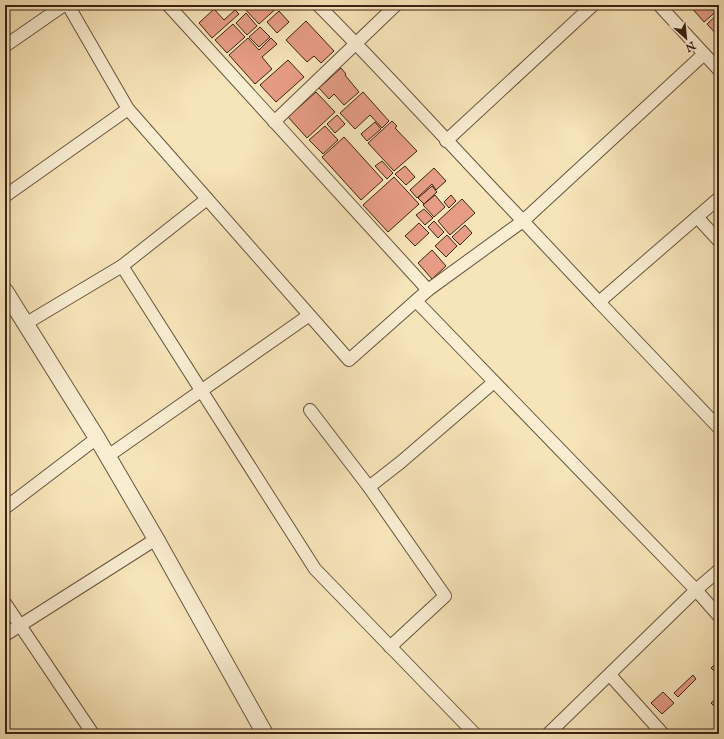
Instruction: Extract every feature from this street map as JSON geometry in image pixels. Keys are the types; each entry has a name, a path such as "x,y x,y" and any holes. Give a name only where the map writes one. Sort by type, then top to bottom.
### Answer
{"street":[{"path":"5,46 64,5"},
{"path":"68,5 128,109 308,316 349,360 428,290 523,221 704,54"},
{"path":"168,5 428,290"},
{"path":"318,5 356,43 446,141 719,428"},
{"path":"274,122 396,5"},
{"path":"446,141 593,5"},
{"path":"659,5 719,70"},
{"path":"5,196 128,109"},
{"path":"599,302 719,198"},
{"path":"25,324 122,266 207,200"},
{"path":"697,217 719,241"},
{"path":"122,266 314,569 475,734"},
{"path":"5,291 98,438 265,734"},
{"path":"416,301 696,590 719,616"},
{"path":"108,456 202,392 308,316"},
{"path":"369,487 401,462 494,382"},
{"path":"310,410 369,487 445,596 390,647"},
{"path":"5,508 98,438"},
{"path":"5,635 156,539"},
{"path":"548,734 696,590 719,570"},
{"path":"5,603 93,734"},
{"path":"610,675 663,734"}],"building":[{"path":"241,5 280,5 259,24"},
{"path":"693,5 719,5 719,9 704,22 691,7"},
{"path":"214,9 224,20 235,10 239,14 212,38 199,23"},
{"path":"279,11 289,22 277,33 267,22"},
{"path":"246,13 257,26 247,35 236,23"},
{"path":"719,13 719,37 707,24"},
{"path":"306,21 334,51 321,63 314,56 307,62 286,40"},
{"path":"233,24 245,37 227,53 215,40"},
{"path":"260,27 270,37 259,47 249,37"},
{"path":"248,38 259,50 271,38 277,44 262,57 272,69 255,84 229,55"},
{"path":"288,60 304,77 276,102 260,85"},
{"path":"341,68 359,92 344,105 334,94 329,99 319,88"},
{"path":"316,92 335,112 307,138 288,117"},
{"path":"363,92 389,121 382,128 370,115 355,129 340,113"},
{"path":"337,115 345,124 335,133 327,124"},
{"path":"392,121 397,126 395,128 417,151 394,171 368,143"},
{"path":"375,122 381,129 367,141 361,134"},
{"path":"325,126 338,140 323,154 309,140"},
{"path":"344,137 383,180 361,200 322,157"},
{"path":"382,161 393,173 387,179 375,166"},
{"path":"405,166 415,177 406,185 395,174"},
{"path":"434,168 446,181 436,190 432,184 417,198 410,190"},
{"path":"394,177 419,204 388,232 363,205"},
{"path":"432,186 437,192 424,204 418,198"},
{"path":"435,195 445,207 434,217 423,205"},
{"path":"451,195 456,201 449,208 444,202"},
{"path":"462,199 475,213 450,235 438,221"},
{"path":"424,209 433,218 425,225 416,215"},
{"path":"434,221 444,232 438,238 428,227"},
{"path":"419,223 429,233 415,246 405,236"},
{"path":"465,225 472,233 460,245 452,237"},
{"path":"447,235 457,246 446,257 435,246"},
{"path":"432,250 446,266 432,279 418,263"},
{"path":"719,661 719,670 716,673 711,668"},
{"path":"693,675 696,679 678,697 674,693"},
{"path":"663,692 674,703 662,714 651,703"},
{"path":"719,696 719,711 711,703"}]}
